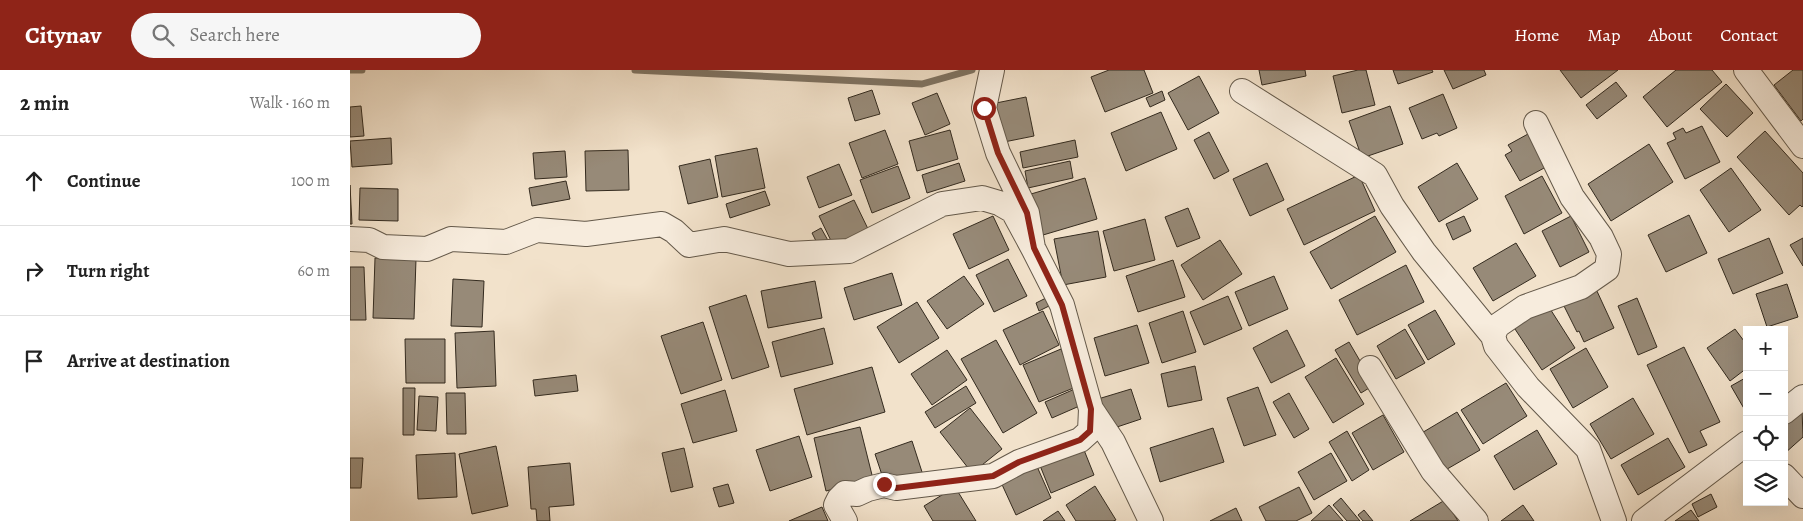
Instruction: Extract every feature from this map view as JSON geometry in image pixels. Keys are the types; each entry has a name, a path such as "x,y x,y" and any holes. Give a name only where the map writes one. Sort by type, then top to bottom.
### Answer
{"street":[{"path":"1746,70 1803,146"},
{"path":"992,72 984,108 998,153 1027,213 1034,248"},
{"path":"1242,91 1374,175 1392,206 1424,252 1493,336 1496,346 1528,387 1588,449 1614,521"},
{"path":"1493,336 1498,326 1525,307 1581,287 1607,269 1610,254 1601,237 1572,197 1536,123"},
{"path":"350,239 369,240 383,247 427,250 451,239 506,242 537,230 586,234 662,224 674,231 689,245 724,239 790,254 849,251 942,204 982,198 999,203 1013,212 1034,248 1062,305 1091,409 1113,442 1151,521"},
{"path":"1370,368 1434,471 1476,521"},
{"path":"1788,409 1803,397"},
{"path":"845,521 836,505 845,493 857,494 884,484 896,488 993,476 1019,462 1080,440 1090,431 1091,409"},
{"path":"1644,521 1743,447"},
{"path":"1788,480 1803,496"}],"building":[{"path":"1109,70 1144,70 1153,93 1105,112 1091,77"},
{"path":"1259,70 1305,70 1306,76 1262,85"},
{"path":"1366,70 1375,105 1342,113 1333,76"},
{"path":"1393,70 1432,70 1433,72 1398,84"},
{"path":"1444,70 1484,70 1486,75 1453,89"},
{"path":"1560,70 1618,70 1581,98"},
{"path":"1676,70 1712,70 1722,82 1667,127 1643,97"},
{"path":"1793,70 1803,70 1803,119 1801,121 1774,85"},
{"path":"1199,76 1219,113 1188,130 1168,93"},
{"path":"1616,82 1627,96 1597,119 1586,105"},
{"path":"1726,84 1753,113 1727,137 1700,109"},
{"path":"872,90 880,114 855,121 848,98"},
{"path":"1162,91 1165,100 1150,107 1146,98"},
{"path":"937,93 950,124 925,135 912,103"},
{"path":"1443,94 1457,128 1439,136 1437,133 1422,139 1409,108"},
{"path":"1026,97 1034,136 1004,142 991,104"},
{"path":"361,106 364,136 350,137 350,107"},
{"path":"1390,106 1403,144 1362,158 1349,121"},
{"path":"1161,112 1177,149 1126,171 1111,133"},
{"path":"1702,126 1720,162 1685,179 1667,143 1676,139 1673,133 1683,128 1686,133"},
{"path":"885,130 898,164 862,178 849,143"},
{"path":"950,130 958,159 917,171 909,141"},
{"path":"1765,131 1803,173 1803,206 1800,205 1789,215 1737,157"},
{"path":"1209,132 1229,171 1214,179 1194,140"},
{"path":"1528,134 1546,167 1520,181 1505,155 1512,151 1508,145"},
{"path":"391,138 392,164 352,167 350,141"},
{"path":"1075,140 1078,157 1023,168 1020,152"},
{"path":"1649,144 1673,182 1611,221 1588,184"},
{"path":"757,148 765,188 722,197 715,156"},
{"path":"628,150 629,190 586,191 585,151"},
{"path":"565,151 567,177 535,179 533,153"},
{"path":"710,159 718,197 688,204 679,166"},
{"path":"1070,161 1073,178 1028,188 1025,171"},
{"path":"959,163 965,181 927,193 922,175"},
{"path":"1267,163 1284,200 1250,216 1233,179"},
{"path":"1457,163 1478,199 1439,222 1418,187"},
{"path":"839,164 852,195 819,208 807,177"},
{"path":"898,166 910,198 872,213 860,180"},
{"path":"1731,168 1761,210 1729,232 1700,190"},
{"path":"1359,175 1375,211 1304,245 1287,209"},
{"path":"1542,176 1562,213 1524,234 1505,196"},
{"path":"1085,178 1097,219 1043,235 1031,194"},
{"path":"566,181 570,199 532,206 529,188"},
{"path":"350,185 352,224 350,224"},
{"path":"360,188 398,189 398,221 359,220"},
{"path":"765,191 770,205 730,218 726,204"},
{"path":"854,200 870,233 835,249 819,216"},
{"path":"1188,208 1200,238 1177,247 1165,217"},
{"path":"1689,215 1707,253 1666,272 1648,235"},
{"path":"993,216 1009,250 969,269 953,234"},
{"path":"1375,216 1396,252 1331,289 1310,252"},
{"path":"1464,216 1471,231 1453,240 1446,224"},
{"path":"1571,216 1589,252 1560,267 1542,231"},
{"path":"1145,219 1155,260 1114,271 1103,231"},
{"path":"821,228 830,244 820,249 812,233"},
{"path":"1098,231 1106,277 1063,285 1054,239"},
{"path":"1769,238 1783,273 1733,294 1718,259"},
{"path":"1803,238 1803,266 1790,245"},
{"path":"1220,240 1242,274 1203,300 1181,265"},
{"path":"1516,243 1536,276 1493,301 1473,268"},
{"path":"375,258 416,259 414,319 373,318"},
{"path":"1008,259 1027,296 994,312 976,275"},
{"path":"1173,260 1185,297 1138,312 1126,276"},
{"path":"1406,265 1424,302 1357,335 1339,300"},
{"path":"350,267 364,267 366,320 350,320"},
{"path":"892,273 902,305 854,320 844,288"},
{"path":"964,276 984,304 947,329 927,301"},
{"path":"1274,276 1288,309 1249,326 1235,292"},
{"path":"453,279 484,281 482,327 451,326"},
{"path":"815,281 822,318 768,328 761,291"},
{"path":"1787,284 1798,317 1767,326 1756,294"},
{"path":"1596,289 1614,328 1584,342 1563,304"},
{"path":"746,295 769,367 732,379 709,307"},
{"path":"1228,296 1242,329 1204,345 1190,312"},
{"path":"1046,298 1049,306 1039,311 1036,303"},
{"path":"1637,298 1657,347 1638,355 1618,306"},
{"path":"917,302 939,338 899,363 877,327"},
{"path":"1547,304 1575,348 1542,370 1513,326"},
{"path":"1435,310 1455,344 1428,360 1408,325"},
{"path":"1043,311 1059,345 1020,365 1003,330"},
{"path":"1183,311 1196,352 1162,363 1149,323"},
{"path":"703,322 722,380 681,394 661,336"},
{"path":"1137,325 1149,363 1105,376 1094,338"},
{"path":"824,328 833,364 781,377 772,342"},
{"path":"1405,329 1425,363 1396,379 1377,346"},
{"path":"1735,329 1743,340 1743,371 1730,381 1707,348"},
{"path":"1287,330 1305,366 1271,383 1253,348"},
{"path":"494,331 496,386 457,388 455,333"},
{"path":"405,339 445,339 445,383 406,383"},
{"path":"996,340 1037,413 1003,433 961,359"},
{"path":"1349,342 1374,385 1361,393 1335,350"},
{"path":"1684,347 1720,422 1700,431 1707,445 1689,453 1647,365"},
{"path":"1586,348 1608,387 1573,408 1550,369"},
{"path":"1061,349 1076,387 1039,402 1023,365"},
{"path":"947,350 967,380 932,405 911,374"},
{"path":"1336,358 1364,404 1333,423 1305,377"},
{"path":"1195,366 1202,400 1168,407 1161,374"},
{"path":"872,367 885,412 807,435 794,389"},
{"path":"576,375 578,391 535,396 533,380"},
{"path":"1743,379 1743,407 1731,386"},
{"path":"1506,383 1527,416 1483,444 1461,410"},
{"path":"966,386 976,403 935,428 925,412"},
{"path":"1258,387 1276,435 1244,446 1227,398"},
{"path":"403,388 415,388 414,435 403,435"},
{"path":"1077,388 1084,404 1052,418 1045,402"},
{"path":"1131,389 1141,419 1108,430 1098,399"},
{"path":"725,390 737,431 693,443 681,404"},
{"path":"446,393 465,393 466,434 447,434"},
{"path":"1289,393 1309,429 1294,438 1273,402"},
{"path":"419,396 438,397 436,431 417,430"},
{"path":"1633,398 1654,434 1611,459 1590,424"},
{"path":"970,408 1002,449 972,473 940,432"},
{"path":"1802,409 1803,437 1788,450 1788,421"},
{"path":"1457,412 1480,450 1442,472 1420,434"},
{"path":"1383,415 1404,452 1373,470 1352,433"},
{"path":"860,427 873,479 826,491 814,438"},
{"path":"1213,428 1224,462 1160,482 1150,448"},
{"path":"1537,430 1557,464 1514,490 1494,456"},
{"path":"1347,431 1369,470 1352,481 1329,442"},
{"path":"799,436 812,477 770,491 756,450"},
{"path":"1668,438 1685,467 1638,495 1621,465"},
{"path":"1080,440 1094,475 1051,493 1037,458"},
{"path":"912,441 923,475 886,487 875,454"},
{"path":"496,446 508,506 472,514 459,454"},
{"path":"684,448 693,487 671,492 662,453"},
{"path":"455,453 457,497 418,499 416,455"},
{"path":"1331,453 1347,481 1314,500 1298,472"},
{"path":"350,458 363,458 361,488 350,488"},
{"path":"1035,462 1051,498 1016,515 999,478"},
{"path":"570,463 574,505 549,507 550,521 537,521 536,509 531,509 528,467"},
{"path":"728,484 734,503 719,507 713,488"},
{"path":"1095,486 1116,520 1076,521 1066,505"},
{"path":"955,487 976,521 933,521 924,506"},
{"path":"1299,487 1312,513 1296,521 1266,521 1259,507"},
{"path":"1711,494 1717,507 1698,517 1692,504"},
{"path":"1341,498 1360,521 1347,521 1333,505"},
{"path":"1445,500 1458,521 1410,521"},
{"path":"1329,505 1343,521 1311,521"},
{"path":"1523,505 1534,521 1501,521"},
{"path":"822,507 828,521 789,521"},
{"path":"1236,508 1242,521 1210,521"},
{"path":"1364,510 1373,521 1363,521 1358,515"},
{"path":"1691,510 1699,521 1675,521"},
{"path":"1058,511 1065,521 1043,521"}],"waterway":[{"path":"350,70 362,70"},
{"path":"635,70 922,84 972,70"}],"route":[{"path":"884,484 896,488 993,476 1019,462 1080,440 1090,431 1091,409 1062,305 1034,248 1027,213 998,153 984,108"}]}
